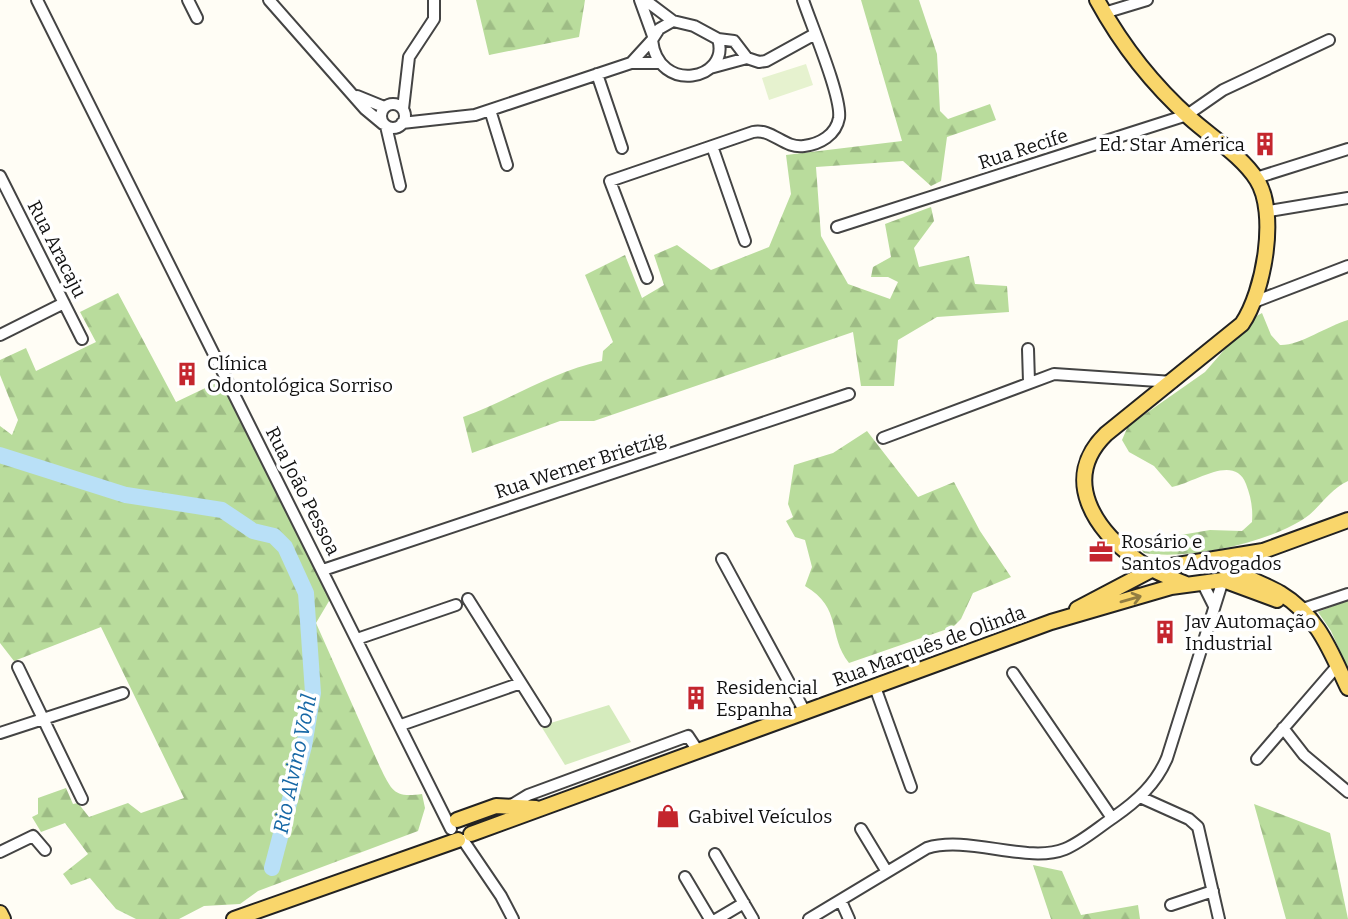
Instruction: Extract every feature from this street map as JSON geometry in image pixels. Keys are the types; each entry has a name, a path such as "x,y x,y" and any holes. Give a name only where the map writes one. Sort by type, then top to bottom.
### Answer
{"main road":[{"path":"1097,0 1139,65 1187,115 1256,178 1269,211 1254,302 1242,324 1106,435 1091,452 1084,486 1090,509 1133,565 1127,582"},
{"name":"Rua Marquês de Olinda","path":"1051,622 1153,569 1263,551 1348,520"},
{"path":"1119,544 1152,561 1179,564 1177,574 1186,584"},
{"path":"1119,544 1153,569 1186,584"},
{"path":"1263,551 1259,565 1263,584"},
{"name":"Rua Marquês de Olinda","path":"460,833 503,823 1051,622 1186,584 1223,580 1263,551"},
{"path":"1215,559 1303,609 1325,636 1348,688"},
{"path":"1215,559 1222,569 1223,580 1303,609"},
{"path":"503,823 510,806"},
{"name":"Rua Marquês de Olinda","path":"460,833 488,808 544,808"},
{"path":"234,919 437,847 460,833"},
{"path":"0,913 3,919"}],"street":[{"name":"Rua João Pessoa","path":"37,0 444,810 488,875 513,919"},
{"path":"188,0 197,18"},
{"path":"270,0 354,95 385,125"},
{"path":"392,156 409,57 434,19 434,0"},
{"path":"640,0 660,63 671,74 684,76 747,58 766,61 815,34"},
{"path":"645,0 673,21 694,26 718,39 734,41 747,58"},
{"path":"647,278 610,181 760,131 795,146 817,143 828,137 836,128 839,107 803,0"},
{"path":"1104,13 1147,0"},
{"path":"631,63 652,38 673,21"},
{"path":"710,68 719,60 721,50 718,39"},
{"name":"Rua Recife","path":"837,227 1187,115 1223,90 1329,40"},
{"path":"354,95 398,113 433,120 460,118 631,63 660,63"},
{"path":"597,74 622,148"},
{"path":"490,110 507,165"},
{"path":"398,113 381,113 400,186"},
{"path":"385,125 398,113"},
{"path":"712,146 745,241"},
{"path":"1256,178 1348,149"},
{"name":"Rua Aracaju","path":"0,176 82,339"},
{"path":"1269,211 1348,198"},
{"path":"1254,302 1348,266"},
{"path":"0,335 64,303"},
{"path":"1028,349 1029,382"},
{"path":"883,438 1029,382 1063,373 1174,382"},
{"name":"Rua Werner Brietzig","path":"323,569 849,394"},
{"path":"722,559 805,712"},
{"path":"809,919 927,848 945,844 1054,852 1074,844 1140,797 1157,778 1167,758 1223,580"},
{"path":"1203,584 1214,606"},
{"path":"1303,609 1348,594"},
{"path":"468,599 545,721"},
{"path":"357,639 456,604"},
{"path":"1257,759 1338,665"},
{"path":"18,667 82,799"},
{"path":"1013,673 1112,818"},
{"path":"401,725 521,683"},
{"path":"875,687 911,787"},
{"path":"0,733 123,694"},
{"path":"1283,728 1304,755 1348,792"},
{"path":"510,806 528,795 688,736 698,751"},
{"path":"1140,797 1194,822 1200,834 1219,919"},
{"path":"861,829 887,872"},
{"path":"0,852 33,836 45,850"},
{"path":"715,854 753,919"},
{"path":"685,877 709,919"},
{"path":"1171,905 1213,891"},
{"path":"841,901 849,919"},
{"path":"717,919 744,903"}],"green space":[{"path":"476,0 585,0 579,37 489,55"},
{"path":"861,0 919,0 937,54 940,111 948,119 990,104 996,120 947,137 941,181 931,186 903,161 816,167 821,236 848,284 890,299 898,282 888,277 871,277 873,267 891,257 885,224 931,207 934,221 914,248 919,267 969,256 975,284 1007,286 1009,312 937,317 898,340 894,386 861,386 853,332 594,421 560,421 472,453 463,417 566,372 602,361 603,351 613,342 585,275 625,255 642,298 664,285 654,255 677,245 711,270 769,247 791,194 786,155 902,141"},
{"path":"806,64 813,85 769,100 762,78"},
{"path":"118,293 176,402 220,381 332,596 316,623 380,767 395,791 405,795 422,794 425,808 418,831 258,891 240,904 204,906 179,919 136,919 116,909 90,878 71,885 63,874 88,854 65,823 41,832 32,817 38,814 38,798 66,788 73,804 78,803 89,817 128,803 141,813 184,798 101,627 14,661 0,643 0,426 12,435 18,420 0,375 0,360 26,348 36,371 96,342 80,312"},
{"path":"1262,313 1271,335 1280,345 1296,342 1348,320 1348,481 1335,489 1302,520 1267,536 1203,552 1162,555 1144,553 1138,545 1140,542 1210,530 1242,531 1252,522 1250,498 1240,475 1223,470 1172,487 1154,466 1129,452 1122,440 1128,426 1205,372 1251,319"},
{"path":"867,431 918,497 954,482 980,531 1011,577 973,593 961,619 953,627 849,663 842,653 825,603 805,586 812,567 805,540 795,537 786,521 793,517 788,504 794,465 833,453"},
{"path":"1348,600 1348,669 1331,631 1318,612"},
{"path":"609,705 631,742 565,765 541,726"},
{"path":"1254,804 1330,833 1348,919 1286,919"},
{"path":"1033,865 1062,871 1081,915 1138,905 1140,919 1051,919"}],"waterway":[{"name":"Rio Alvino Vohl","path":"0,455 126,495 222,510 253,531 274,536 285,547 306,593 313,693 304,746 272,868"}],"place":[{"name":"Ed. Star América","path":"1265,144"},
{"name":"Clínica Odontológica Sorriso","path":"187,374"},
{"name":"Rosário e Santos Advogados","path":"1101,552"},
{"name":"Jav Automação Industrial","path":"1165,632"},
{"name":"Residencial Espanha","path":"696,698"},
{"name":"Gabivel Veículos","path":"668,816"}]}
